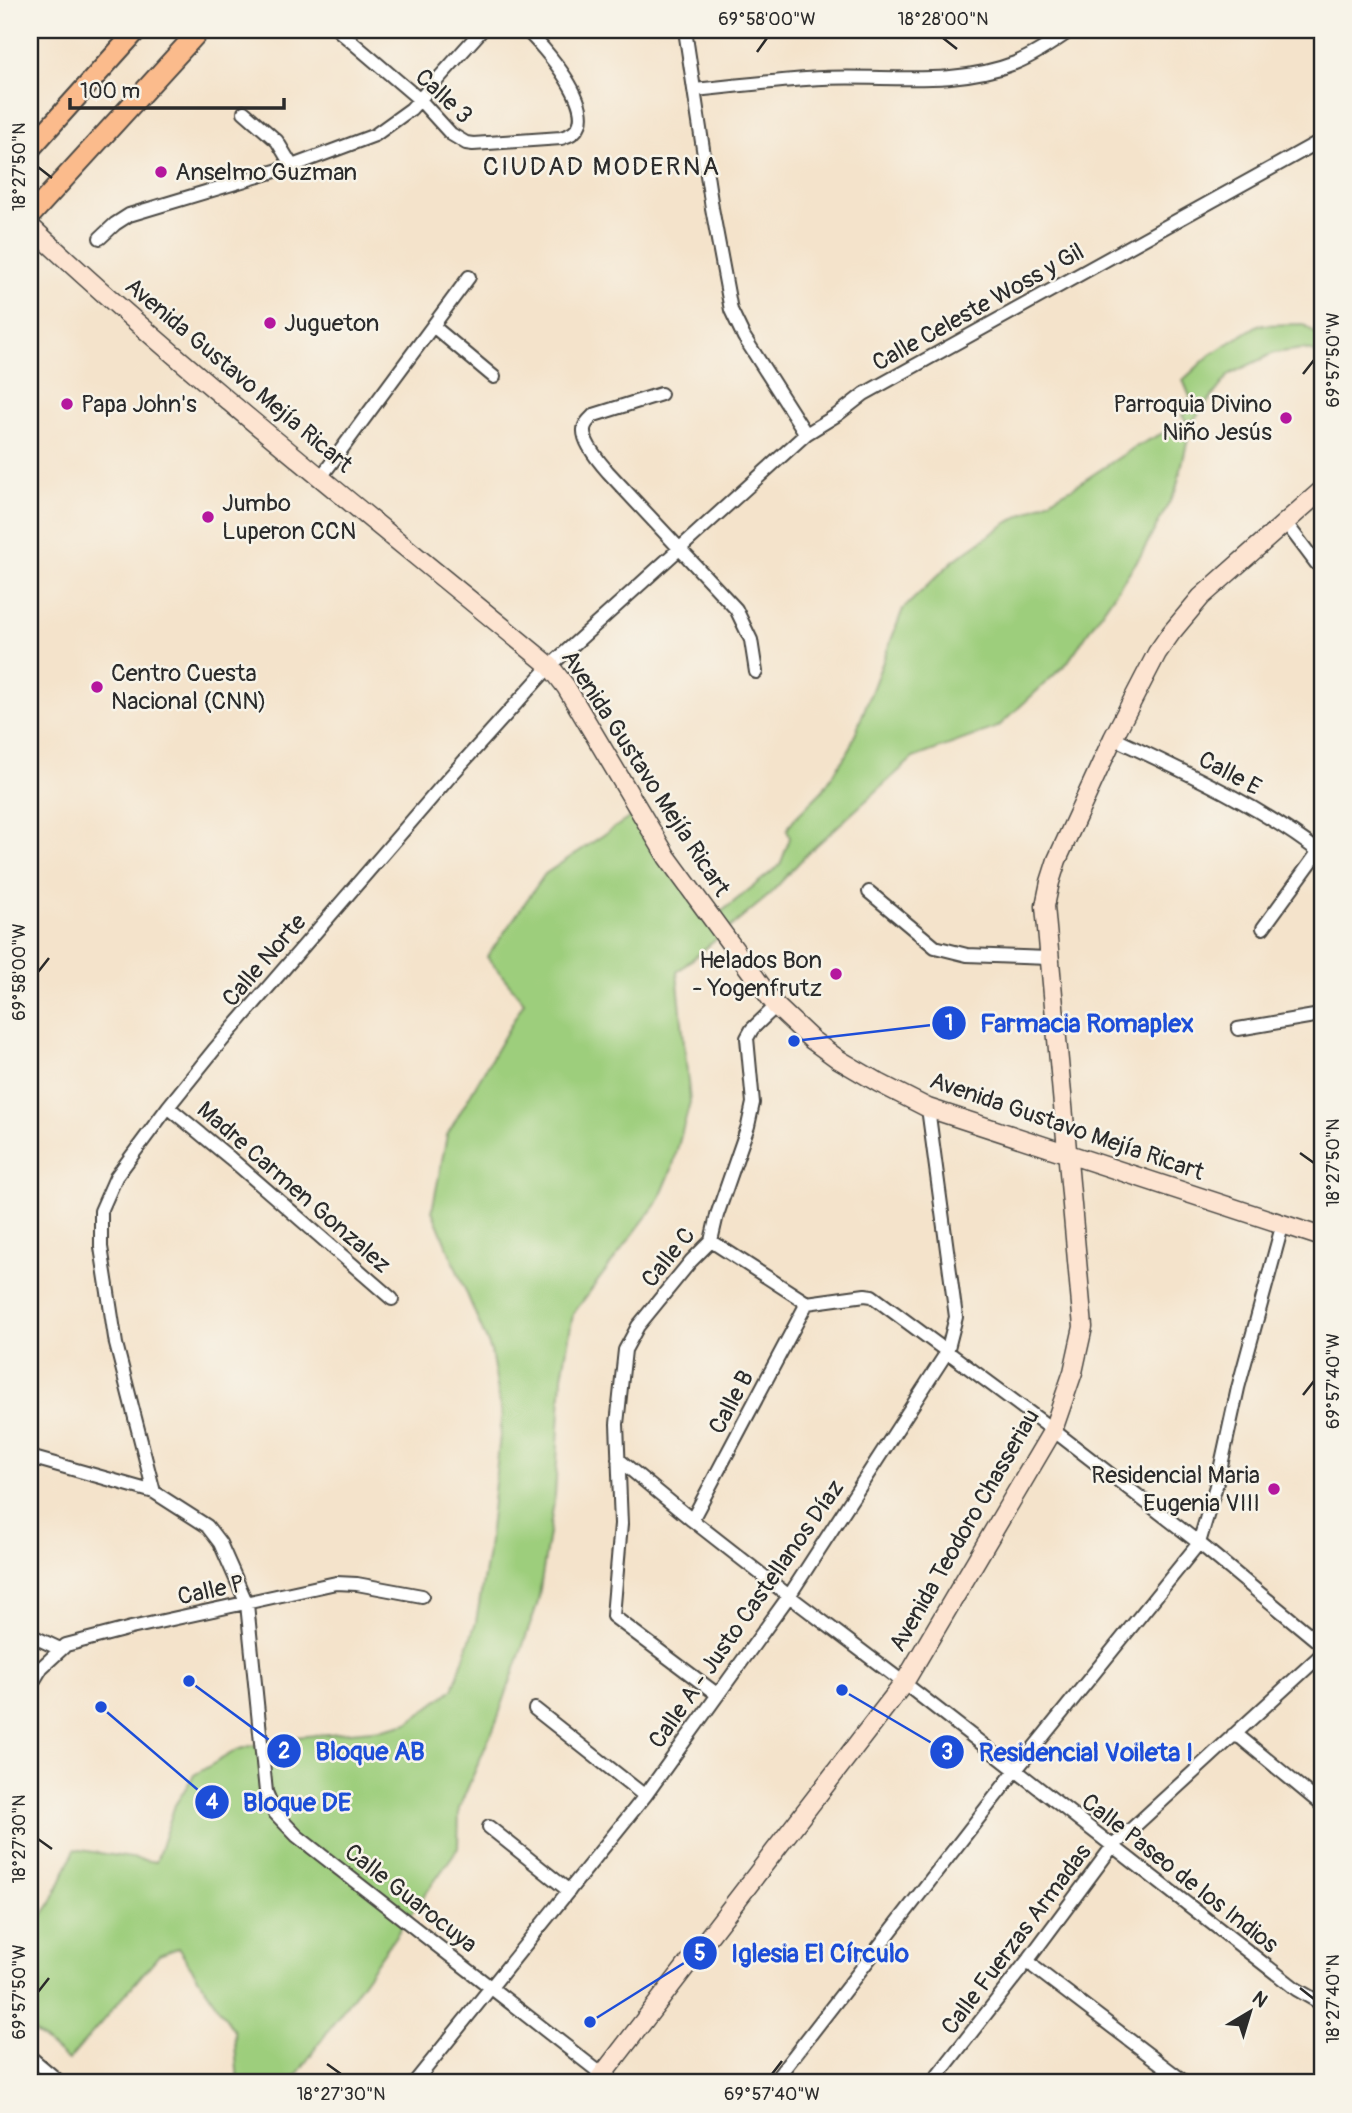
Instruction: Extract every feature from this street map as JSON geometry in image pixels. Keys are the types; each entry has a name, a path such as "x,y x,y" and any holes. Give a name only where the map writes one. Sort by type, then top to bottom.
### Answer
{"main road":[{"path":"30,149 137,30"},
{"path":"30,216 200,30"}],"street":[{"name":"Calle 3","path":"338,30 419,100 451,134 466,143 561,138 571,135 579,127 580,112 571,86 550,54 526,30"},
{"path":"100,238 130,215 292,166 375,135 401,118 482,30"},
{"path":"685,30 731,310 744,337 806,434"},
{"path":"694,90 824,78 928,79 965,76 1018,62 1071,30"},
{"path":"244,112 277,141 292,166"},
{"name":"Calle Celeste Woss y Gil","path":"681,548 806,434 864,394 1322,140"},
{"name":"Avenida Gustavo Mejía Ricart","path":"30,226 207,383 550,666 566,687 667,857 776,1006 812,1040 878,1083 928,1108 1322,1237"},
{"path":"321,477 470,277"},
{"path":"433,326 494,377"},
{"path":"661,394 594,415 583,430 594,454 608,472 736,608 751,640 756,672"},
{"name":"Avenida Teodoro Chasseriau","path":"604,2081 904,1683 1053,1430 1080,1349 1083,1327 1045,906 1050,882 1057,860 1113,738 1157,653 1201,597 1322,490"},
{"path":"1286,523 1322,567"},
{"name":"Calle Norte","path":"154,1492 116,1343 100,1230 101,1211 116,1177 214,1050 447,780 550,666 681,548"},
{"name":"Calle E","path":"1113,738 1197,777 1275,821 1320,852"},
{"path":"1263,928 1320,852"},
{"path":"869,892 935,947 967,955 1049,958"},
{"name":"Calle C","path":"718,1695 613,1616 621,1524 617,1424 625,1350 638,1326 691,1261 711,1241 753,1103 747,1038 752,1029 776,1006"},
{"path":"1238,1029 1320,1016 1322,1013"},
{"name":"Madre Carmen Gonzalez","path":"168,1107 240,1166 392,1300"},
{"name":"Calle A - Justo Castellanos Díaz","path":"414,2083 645,1796 789,1596 947,1352 956,1317 928,1108"},
{"path":"773,2083 1015,1771 1199,1543 1218,1479 1238,1388 1283,1223"},
{"path":"711,1241 807,1303 872,1296 1053,1430 1199,1543 1322,1645"},
{"name":"Calle B","path":"692,1520 807,1303"},
{"name":"Calle Guarocuya","path":"30,1457 154,1492 207,1526 220,1543 247,1604 266,1792 275,1813 297,1836 491,1987 604,2081"},
{"name":"Calle Paseo de los Indios","path":"618,1459 692,1520 1112,1847 1296,1989 1322,2004"},
{"name":"Calle P","path":"60,1649 66,1645 131,1628 336,1583 357,1584 422,1596"},
{"path":"30,1635 60,1649 42,1667 30,1687"},
{"name":"Calle Fuerzas Armadas","path":"937,2082 1112,1847 1322,1654"},
{"path":"535,1709 645,1796"},
{"path":"1233,1735 1241,1738 1322,1805"},
{"path":"489,1827 569,1891"},
{"path":"1028,1960 1035,1969 1186,2083"},
{"path":"30,2057 61,2083"}],"green space":[{"path":"1303,324 1322,338 1322,354 1303,349 1274,353 1230,374 1192,422 1176,490 1141,555 1067,663 998,727 913,758 807,854 767,897 677,972 690,1102 672,1169 659,1200 573,1314 562,1377 555,1495 538,1602 497,1720 459,1808 458,1848 291,2083 238,2083 234,2031 178,1948 159,1955 68,2061 30,2028 30,1933 50,1905 75,1849 156,1862 175,1805 194,1775 237,1750 274,1739 383,1729 408,1723 453,1689 476,1622 487,1558 502,1416 491,1351 432,1211 447,1135 524,1002 487,957 545,874 635,814 711,920 780,865 790,838 787,830 793,820 823,790 849,750 903,609 954,560 1007,523 1074,487 1135,447 1187,421 1182,416 1193,404 1183,380 1210,355 1258,325"}],"place":[{"name":"Anselmo Guzman","path":"161,172"},
{"name":"Jugueton","path":"270,323"},
{"name":"Papa John's","path":"67,404"},
{"name":"Parroquia Divino Niño Jesús","path":"1286,418"},
{"name":"Jumbo Luperon CCN","path":"208,517"},
{"name":"Centro Cuesta Nacional (CNN)","path":"97,687"},
{"name":"Helados Bon - Yogenfrutz","path":"836,974"},
{"name":"Farmacia Romaplex","path":"794,1041"},
{"name":"Residencial Maria Eugenia VIII","path":"1274,1489"},
{"name":"Bloque AB","path":"189,1681"},
{"name":"Residencial Voileta I","path":"842,1690"},
{"name":"Bloque DE","path":"101,1707"},
{"name":"Iglesia El Círculo","path":"590,2022"}],"district":[{"name":"CIUDAD MODERNA","path":"602,166"}]}
